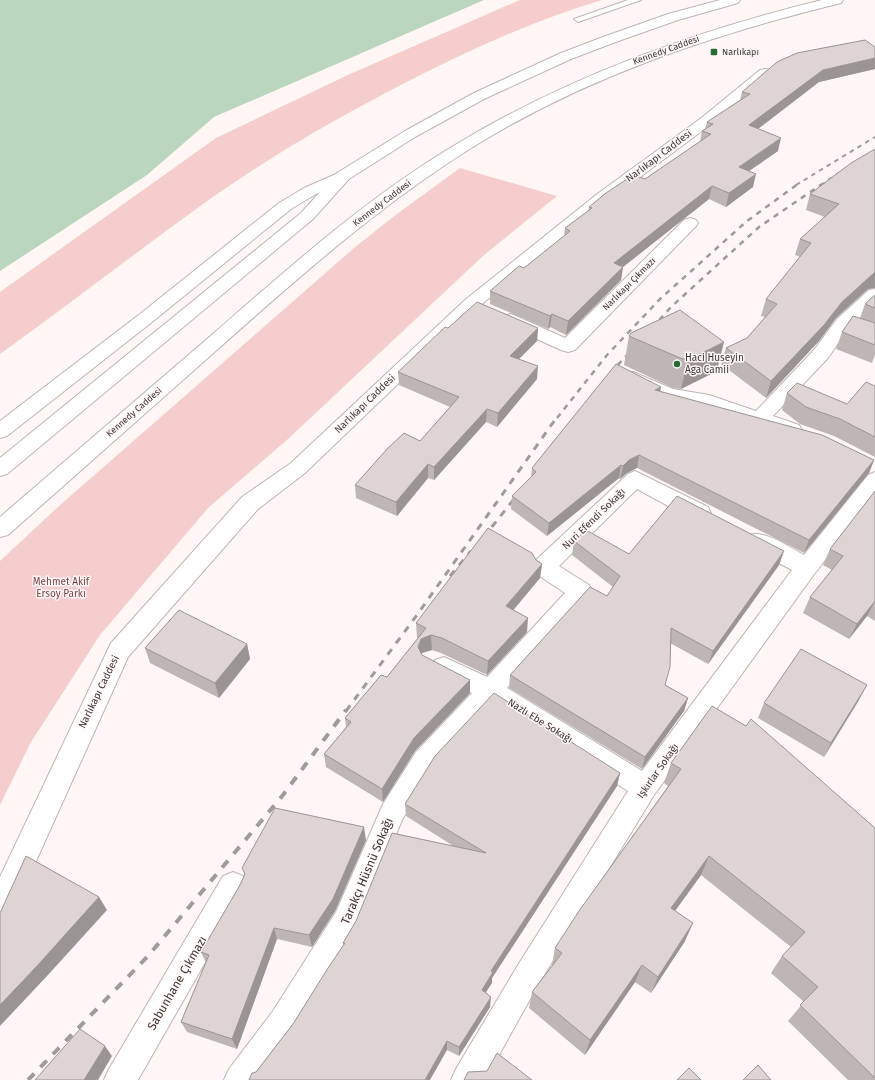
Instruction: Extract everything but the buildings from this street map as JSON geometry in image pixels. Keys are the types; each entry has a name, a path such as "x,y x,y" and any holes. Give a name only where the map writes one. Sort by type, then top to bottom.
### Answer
{"main road":[{"path":"0,431 146,318 285,206 310,191 343,176 410,134 479,96 559,59 644,27 734,0"},
{"name":"Kennedy Caddesi","path":"0,529 314,256 415,177 460,149 561,94 639,60 739,26 837,0"},
{"name":"Narlıkapı Caddesi","path":"0,909 119,650 250,503 298,468 471,304 602,198 706,122 768,70 780,64"},
{"path":"0,469 307,216 343,176"},
{"name":"Narlıkapı Çıkmazı","path":"471,304 568,346 690,223"},
{"path":"760,418 821,354 843,323 875,294"},
{"path":"843,323 862,329"},
{"path":"622,372 668,395 709,402 760,418 811,437"},
{"name":"Işkırlar Sokağı","path":"468,1080 528,975 645,787 807,567 873,470"},
{"name":"Nuri Efendi Sokağı","path":"490,690 581,592 543,568 636,479 718,522"},
{"path":"738,532 807,567"},
{"name":"Nazlı Ebe Sokağı","path":"432,660 490,690 645,787"},
{"name":"Tarakçı Hüsnü Sokağı","path":"240,1080 284,1022 346,922 392,813 425,760 465,719 490,690"},
{"name":"Sabunhane Çıkmazı","path":"120,1080 233,886"}],"lane":[{"path":"578,19 637,0"}],"green space":[{"path":"520,0 602,0 523,28 472,50 422,74 302,140 256,168 210,199 0,354 0,292 216,138 350,74"},
{"name":"Mehmet Akif Ersoy Parkı","path":"460,168 557,196 484,255 288,439 208,508 100,635 31,742 0,805 0,561 59,506 354,248 393,217"}],"shaded area":[{"path":"0,0 484,0 214,117 147,175 0,271"}],"railway":[{"path":"796,185 875,137"},
{"path":"821,185 846,168"},
{"path":"557,418 607,355 660,299 747,221 798,184"},
{"path":"652,328 671,307 759,227 822,184"},
{"path":"610,373 632,350"},
{"path":"346,711 417,615 557,417"},
{"path":"483,538 518,494"},
{"path":"450,576 471,551"},
{"path":"28,1080 148,956 283,795 346,710"}],"place":[{"name":"Narlıkapı","path":"714,52"},
{"name":"Haci Huseyin Aga Camii","path":"677,364"}]}
